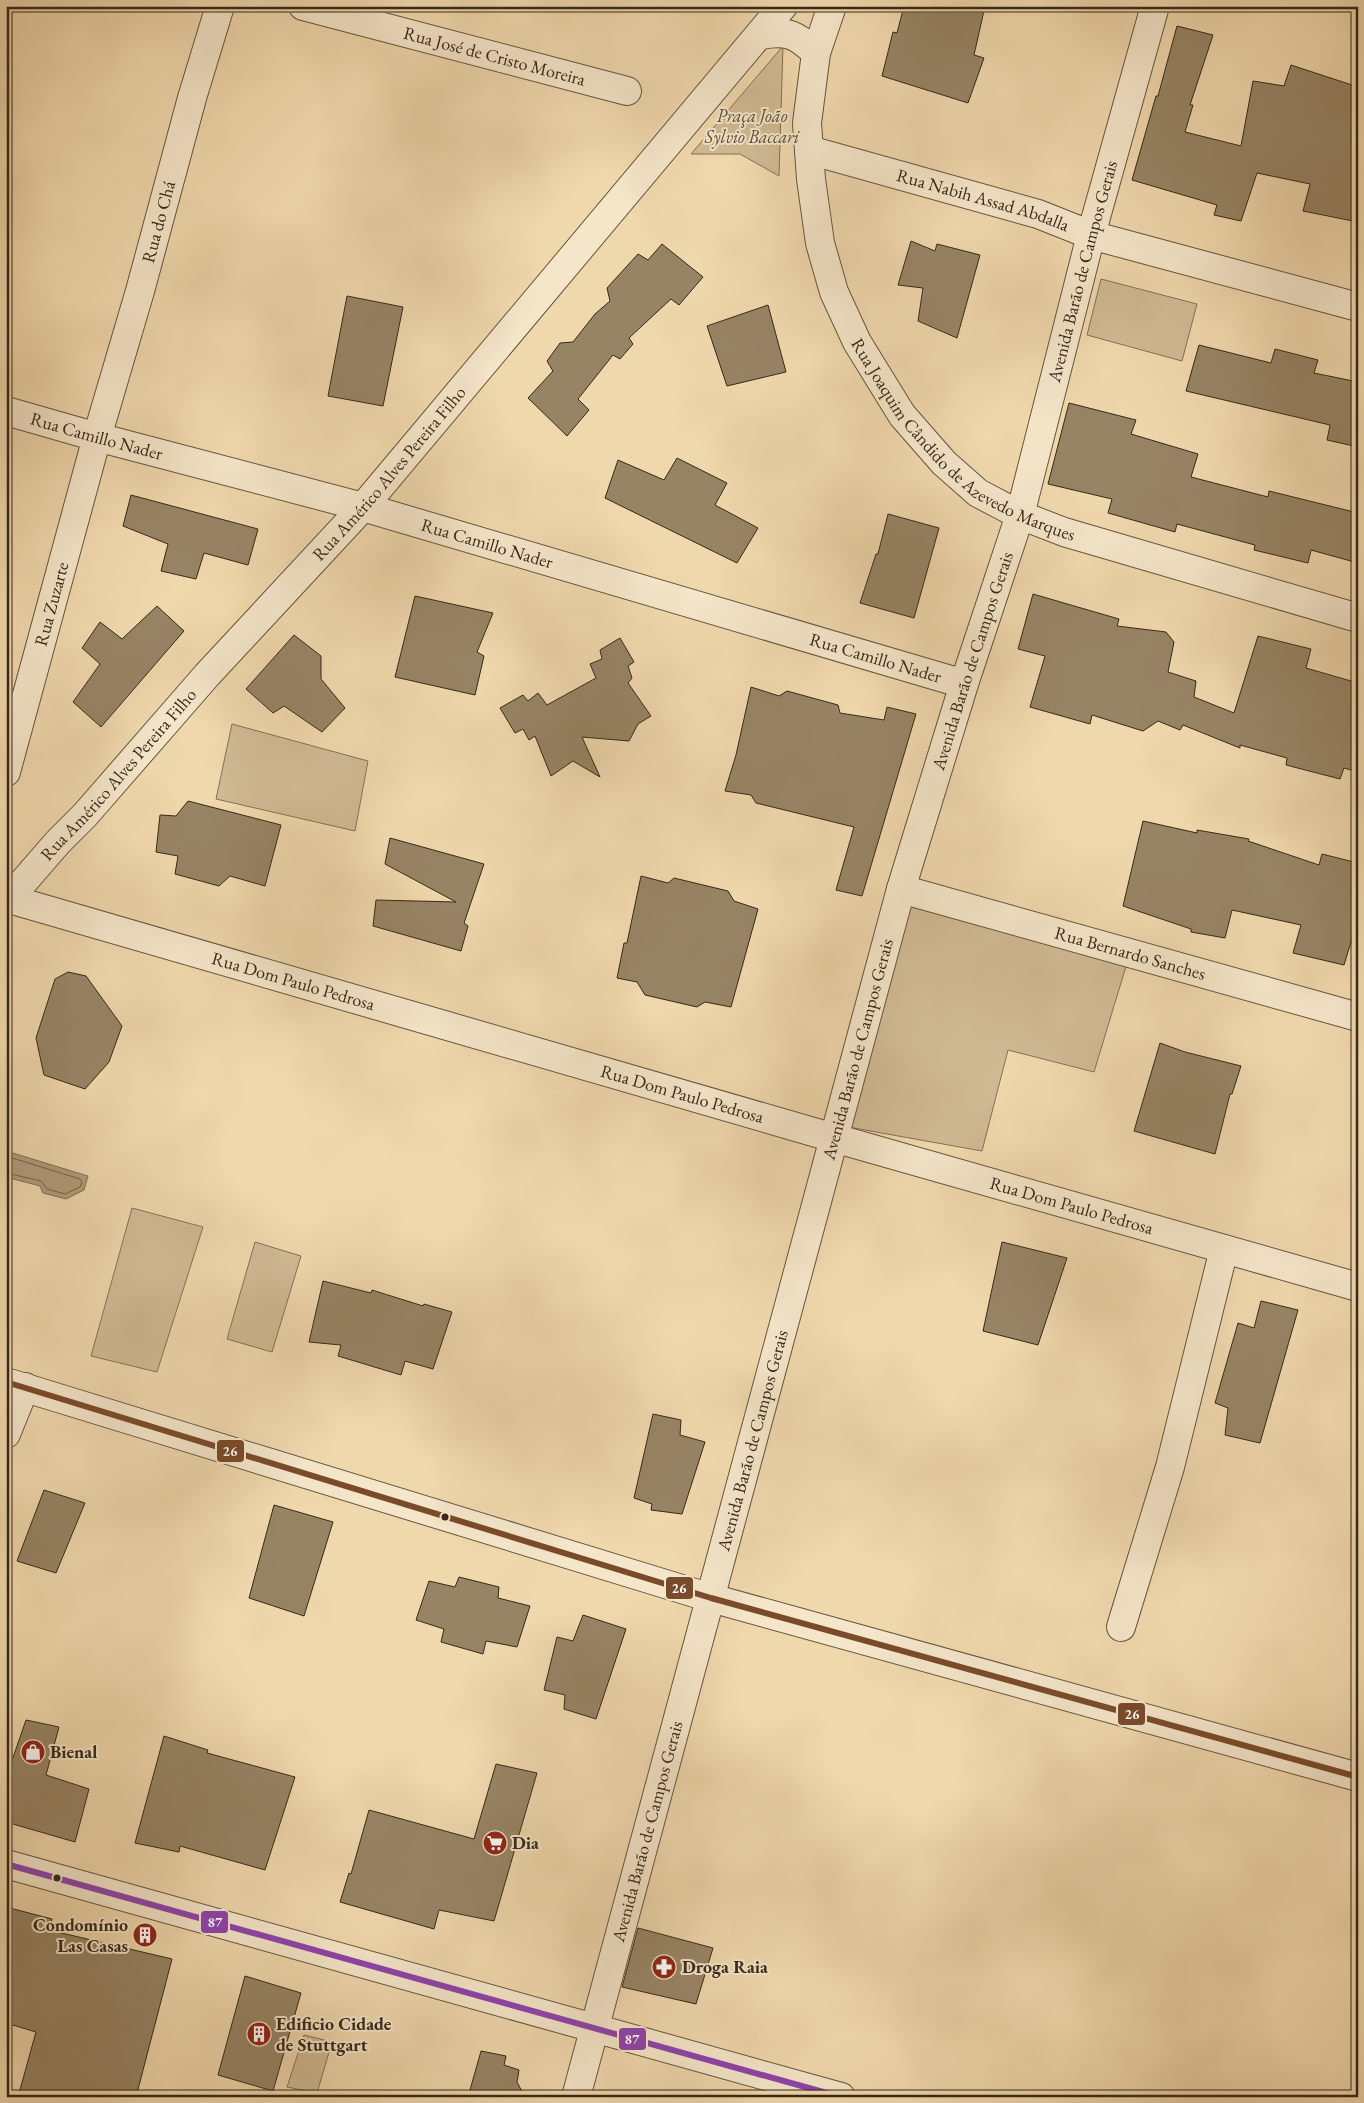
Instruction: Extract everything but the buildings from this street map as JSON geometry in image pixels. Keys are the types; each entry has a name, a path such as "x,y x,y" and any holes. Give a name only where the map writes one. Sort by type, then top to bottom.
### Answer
{"street":[{"name":"Rua do Chá","path":"97,437 140,291 192,98 220,6"},
{"name":"Rua José de Cristo Moreira","path":"303,6 627,91"},
{"path":"761,35 783,6"},
{"name":"Rua Joaquim Cândido de Azevedo Marques","path":"832,6 816,54 808,123 811,179 820,242 834,292 857,342 902,415 944,463 978,493 1020,515 1064,532 1358,618"},
{"name":"Avenida Barão de Campos Gerais","path":"576,2097 901,888 964,684 1020,515 1091,236 1155,6"},
{"path":"761,35 779,33 793,35 816,54"},
{"name":"Rua Américo Alves Pereira Filho","path":"7,900 85,815 206,675 363,507 761,35"},
{"name":"Rua Nabih Assad Abdalla","path":"809,150 1038,214 1091,236 1358,307"},
{"name":"Rua Camillo Nader","path":"6,411 363,507 964,684"},
{"name":"Rua Zuzarte","path":"6,772 97,437"},
{"name":"Rua Bernardo Sanches","path":"901,888 1358,1017"},
{"name":"Rua Dom Paulo Pedrosa","path":"7,900 1358,1287"},
{"path":"1121,1627 1170,1467 1224,1249"},
{"path":"6,1434 16,1384 711,1598 1358,1777"},
{"path":"6,1864 841,2097"}],"green space":[{"name":"Praça João Sylvio Baccari","path":"783,46 779,176 740,154 691,154"},
{"path":"1101,279 1197,304 1182,361 1087,335"},
{"path":"232,724 368,761 355,831 216,799"},
{"path":"901,889 1130,953 1094,1072 1008,1050 982,1151 837,1125"},
{"path":"132,1208 203,1227 157,1372 91,1356"},
{"path":"255,1242 301,1256 272,1352 227,1339"},
{"path":"304,2035 332,2042 317,2093 287,2087"}],"water":[{"path":"6,1151 88,1176 84,1190 66,1199 43,1193 40,1186 6,1177"}],"transit line":[{"name":"26","path":"6,1382 711,1598 1358,1777"},
{"name":"87","path":"6,1864 841,2097"}],"place":[{"name":"Bienal","path":"33,1752"},
{"name":"Dia","path":"495,1843"},
{"name":"Condomínio Las Casas","path":"145,1935"},
{"name":"Droga Raia","path":"664,1967"},
{"name":"Edificio Cidade de Stuttgart","path":"259,2034"}]}
